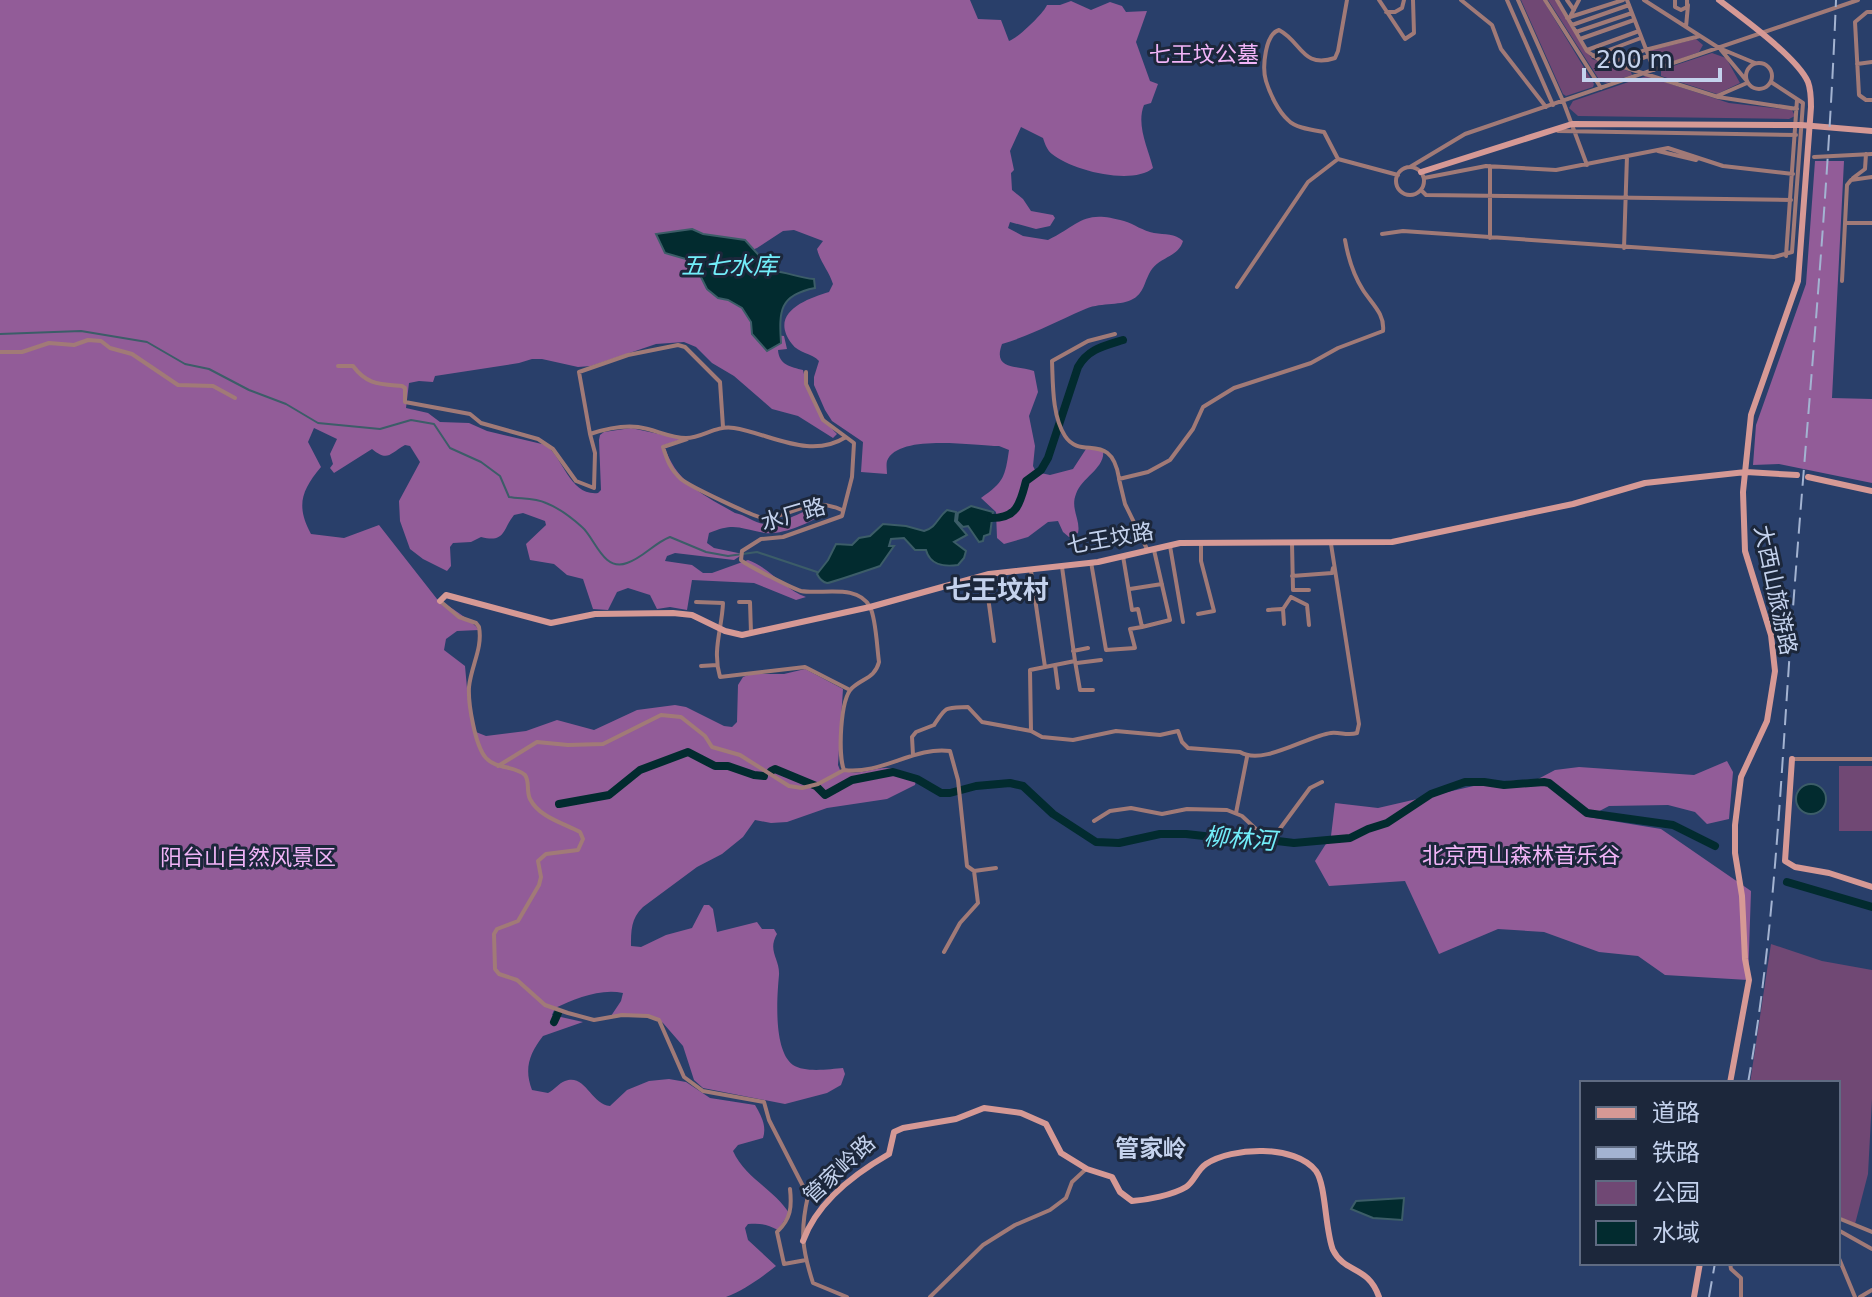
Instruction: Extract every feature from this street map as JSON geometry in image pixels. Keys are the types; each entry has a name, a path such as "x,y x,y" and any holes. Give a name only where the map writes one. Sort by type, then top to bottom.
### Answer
{"street":[{"path":"1347,0 1335,58 1310,59 1287,34 1279,30 1269,38 1264,78 1290,123 1324,132 1338,159 1398,175"},
{"path":"1379,0 1405,39 1414,33 1413,0"},
{"path":"1386,12 1402,8 1404,0"},
{"path":"1461,0 1492,25 1501,49 1546,107"},
{"path":"1507,0 1553,105"},
{"path":"1518,0 1574,127 1587,165"},
{"path":"1545,0 1601,88"},
{"path":"1557,0 1593,56 1716,97 1797,109"},
{"path":"1644,0 1719,48 1764,64 1770,70 1771,82"},
{"path":"1675,0 1674,5 1679,10 1685,8 1687,2"},
{"name":"大西山旅游路","path":"1719,0 1761,33 1807,79 1810,89 1798,281 1751,415 1747,436 1742,511 1745,551 1771,635 1775,671 1767,721 1741,777 1735,825 1735,853 1749,980 1730,1081"},
{"path":"1421,190 1411,195 1403,193 1397,185 1398,175 1465,134 1858,0"},
{"path":"1568,1 1578,2 1569,17"},
{"path":"1568,1 1574,10"},
{"path":"1569,17 1627,2"},
{"path":"1627,2 1654,70"},
{"path":"1572,25 1627,2"},
{"path":"1686,27 1687,2"},
{"path":"1872,12 1867,12 1855,22 1859,95 1872,100"},
{"path":"1576,32 1632,13"},
{"path":"1580,39 1634,20"},
{"path":"1587,50 1639,31"},
{"path":"1610,63 1700,36"},
{"path":"1593,56 1641,38"},
{"path":"1719,48 1752,87 1760,89 1771,82"},
{"path":"1621,66 1648,56"},
{"path":"1857,64 1872,62"},
{"path":"1747,82 1746,72 1755,63"},
{"path":"1716,97 1747,82"},
{"path":"1771,82 1803,103 1796,135 1786,256"},
{"path":"1382,234 1403,231 1624,248 1786,256 1792,252 1798,157 1797,100"},
{"path":"1422,175 1552,131 1574,127 1799,124 1872,131"},
{"path":"1574,127 1796,135"},
{"path":"1410,167 1422,175 1490,166 1556,170 1656,150 1723,166 1793,174"},
{"path":"1814,157 1869,154 1865,169 1847,185 1842,281"},
{"path":"1624,248 1627,156"},
{"path":"1798,157 1805,157"},
{"path":"1237,287 1308,182 1338,159"},
{"path":"1490,166 1490,238"},
{"path":"1422,175 1421,190 1426,195 1791,200"},
{"path":"1851,180 1872,177"},
{"path":"1845,223 1872,223"},
{"path":"1119,479 1148,472 1170,460 1193,429 1203,407 1234,388 1311,363 1338,348 1383,331 1379,311 1363,290 1345,240"},
{"path":"1091,562 1106,650 1135,648 1130,629 1170,620 1151,550 1125,504 1113,458 1105,450 1075,445 1065,437 1057,411 1052,361 1088,341 1115,334"},
{"path":"0,352 22,352 49,343 74,345 88,340 101,341 110,348 132,354 178,385 213,386 235,398"},
{"path":"338,366 353,366 368,381 402,386 405,388 405,402 470,414 481,423 538,439 553,449 576,481 594,488 595,453 579,372 628,355 678,345 685,347 720,382 723,427"},
{"path":"806,372 806,384 823,420 846,437 834,444 819,448 723,427 663,447 668,464 682,480 761,519 810,504 831,505 842,510"},
{"path":"590,434 610,428 638,427 688,438"},
{"name":"水厂路","path":"846,437 854,443 854,453 842,516 783,537 761,539 742,551 741,560 796,590 850,592 861,597 870,607"},
{"name":"七王坟路","path":"440,601 446,595 551,623 605,613 692,615 742,635 870,607 985,575 1091,562 1170,546 1201,543 1392,542 1573,504 1645,483 1746,472 1797,475"},
{"path":"1808,477 1872,491"},
{"path":"1198,614 1214,611 1201,561 1201,543"},
{"path":"1284,624 1283,609 1293,590 1292,543"},
{"path":"913,755 912,737 916,732 937,723 939,715 951,708 968,707 982,722 1031,731 1042,737 1073,740 1116,731 1160,735 1178,731 1188,748 1240,752 1247,756 1270,753 1331,733 1357,733 1359,724 1331,544"},
{"path":"1170,546 1183,622"},
{"path":"1123,556 1132,610 1138,609 1142,627"},
{"path":"1062,565 1080,690 1093,690"},
{"path":"1292,576 1332,573 1334,567"},
{"path":"1031,568 1045,667"},
{"path":"985,575 994,641"},
{"path":"1130,589 1162,584"},
{"path":"1293,590 1309,590"},
{"path":"1291,597 1307,605 1309,625"},
{"path":"440,601 459,617 479,627 469,698 476,738 482,752 498,766 522,773 528,779 531,801 538,809 545,816 580,832 583,839 578,850 546,854 538,861 539,885 518,921 497,929 494,934 495,969 499,974 517,980 545,1005 568,1013 594,1020 622,1015 648,1016 659,1020 684,1077 703,1091 764,1102 775,1132 808,1196 801,1223 813,1283 847,1297"},
{"path":"696,602 723,603 722,624 718,627 717,665 719,675 724,678 805,667 850,690"},
{"path":"739,602 750,602 751,633"},
{"path":"844,770 841,735 844,701 850,690 877,670 879,662 870,607"},
{"path":"1268,610 1283,609"},
{"path":"1073,651 1088,648"},
{"path":"1031,731 1030,670 1101,660"},
{"path":"701,666 717,665"},
{"path":"1055,665 1058,688"},
{"path":"498,766 537,742 603,744 661,715 686,720 705,736 712,747 740,755 782,783 796,788 815,785 844,770 887,766 913,755 950,751 958,780 967,866 974,871 996,868"},
{"path":"1236,813 1247,756"},
{"path":"1872,759 1792,759 1785,861 1795,867 1829,873 1872,887"},
{"path":"1094,821 1110,811 1131,808 1162,814 1187,809 1227,810 1242,816 1257,830 1279,830 1310,788 1322,782"},
{"path":"944,952 960,923 978,903 974,871"},
{"name":"管家岭路","path":"803,1241 817,1212 862,1170 889,1154 894,1132 956,1119 977,1109 1021,1113 1042,1120 1052,1132 1061,1153 1087,1169 1112,1177 1125,1198 1136,1201 1183,1189 1207,1164 1236,1152 1257,1150 1302,1160 1319,1176 1336,1254 1349,1267 1371,1279 1379,1297"},
{"path":"930,1297 983,1245 1015,1225 1050,1210 1066,1198 1072,1182 1087,1169"},
{"path":"790,1189 792,1203 789,1219 777,1232 780,1249 784,1264 806,1260"},
{"path":"1840,1219 1872,1232"},
{"path":"1840,1231 1872,1249"},
{"path":"1840,1260 1858,1297 1872,1290"},
{"path":"1694,1297 1700,1265"},
{"path":"1730,1265 1741,1278 1741,1297"}],"green space":[{"name":"阳台山自然风景区","path":"0,0 970,0 978,19 1001,20 1009,41 1030,25 1047,5 1071,1 1091,10 1110,2 1122,6 1126,12 1147,11 1136,42 1150,81 1158,84 1151,103 1144,105 1141,120 1153,168 1131,176 1087,170 1061,160 1049,151 1043,138 1021,127 1010,151 1014,170 1011,173 1012,190 1031,211 1055,218 1050,226 1036,229 1010,222 1008,228 1023,236 1048,240 1083,220 1099,217 1124,221 1150,232 1173,235 1183,241 1178,250 1152,269 1136,297 1126,302 1089,308 1002,344 1000,353 1004,363 1034,371 1038,392 1029,416 1036,472 1050,475 1073,469 1086,449 1103,450 1101,462 1076,494 1074,505 1078,533 1069,537 1058,521 1048,522 1028,537 1004,544 997,538 996,512 981,498 995,488 1004,473 1009,450 999,446 921,444 894,452 887,461 887,474 861,472 863,442 832,421 814,385 819,361 795,347 786,333 784,324 793,309 829,292 833,284 817,249 823,241 794,230 783,231 740,255 720,285 775,335 784,336 787,349 778,350 781,359 803,370 816,404 837,434 833,438 798,416 772,409 696,347 684,342 656,344 591,366 578,367 532,359 435,376 433,382 409,383 406,408 428,413 440,422 469,423 487,431 546,445 574,483 588,492 598,493 601,490 599,440 604,432 631,428 682,439 664,445 676,469 692,486 735,513 758,523 773,524 816,508 824,508 825,513 780,532 765,533 732,527 709,533 707,543 714,548 743,554 734,560 675,553 667,556 665,561 692,565 703,573 712,573 748,560 806,597 796,600 754,583 692,580 687,610 670,607 657,609 650,595 628,588 617,592 608,610 593,609 583,579 567,575 554,564 530,560 526,544 546,525 545,521 523,513 514,515 499,537 453,543 450,547 451,566 447,571 410,549 400,521 399,501 420,462 410,446 405,445 385,456 372,449 334,473 330,468 333,464 330,454 337,439 314,428 308,442 321,467 303,499 303,515 311,534 344,538 379,525 437,599 479,630 457,631 446,639 444,650 465,666 468,699 476,732 486,736 526,731 557,720 594,730 637,710 675,705 732,727 737,722 738,685 743,677 805,669 843,689 840,770 893,769 916,780 915,785 887,799 827,808 787,822 755,820 743,837 722,854 697,867 643,907 632,925 631,946 641,947 666,935 692,928 704,905 709,905 713,909 717,932 757,922 762,929 774,929 777,934 773,945 779,969 777,1009 782,1048 793,1065 804,1069 843,1068 845,1074 841,1085 827,1093 785,1104 703,1088 694,1080 683,1046 663,1023 654,1017 611,1016 623,993 614,992 588,995 555,1008 552,1015 583,1022 543,1036 531,1055 528,1075 532,1090 548,1093 563,1082 578,1081 603,1104 610,1106 627,1090 649,1081 669,1079 686,1082 710,1098 755,1105 764,1125 763,1138 738,1145 733,1151 745,1169 789,1213 778,1230 760,1224 748,1224 745,1228 748,1240 776,1266 746,1287 726,1297 0,1297"},
{"path":"1521,0 1543,0 1593,87 1566,96 1563,94"},
{"path":"1548,0 1555,0 1592,59 1631,72 1632,75 1607,83 1600,81"},
{"path":"1696,39 1703,45 1699,52 1669,63 1655,60 1648,51"},
{"path":"1712,53 1726,58 1740,83 1717,94 1661,76 1661,70"},
{"path":"1646,76 1729,103 1792,110 1795,116 1789,119 1578,116 1569,108 1573,101"},
{"path":"1815,161 1844,161 1832,398 1872,399 1872,483 1779,464 1753,465 1756,425 1806,284"},
{"name":"北京西山森林音乐谷","path":"1727,761 1733,772 1729,819 1707,824 1695,812 1668,805 1609,806 1588,817 1661,829 1751,891 1748,980 1665,975 1638,956 1599,952 1544,932 1498,929 1439,954 1405,881 1329,886 1315,861 1331,836 1335,803 1378,808 1491,782 1538,779 1555,770 1579,767 1694,775"},
{"path":"1839,766 1872,766 1872,831 1839,831"},
{"path":"1771,944 1822,961 1872,970 1872,1099 1868,1174 1855,1224 1840,1217 1840,1081 1750,1081"}],"water":[{"name":"五七水库","path":"692,229 703,234 745,240 773,271 814,279 815,288 794,295 784,306 780,322 781,343 767,351 752,334 751,322 742,308 718,298 707,289 693,261 665,253 656,234"},
{"path":"971,506 993,512 990,534 984,536 983,541 979,542 968,526 963,527 957,521 958,513"},
{"path":"947,510 956,512 955,521 967,535 954,542 966,551 958,565 938,564 926,550 915,550 904,538 891,539 889,546 894,546 880,566 827,583 817,574 836,544 852,545 859,538 870,536 883,524 924,531 932,527"},
{"path":"1811,784 1822,788 1826,799 1822,810 1811,814 1800,810 1796,799 1800,788"},
{"path":"1404,1198 1402,1220 1373,1218 1351,1209 1356,1201"}],"waterway":[{"path":"0,334 81,331 147,342 185,364 209,369 249,390 286,404 318,423 380,429 411,420 434,424 450,448 481,462 500,476 509,497 542,501 560,510 587,532 600,552 612,563 633,561 670,537 706,552 728,556 757,552 817,572"},
{"path":"991,518 1007,515 1016,508 1026,481 1041,470 1048,458 1082,361 1097,349 1123,340"},
{"path":"559,804 609,795 640,770 688,752 715,766 728,766 764,776"},
{"name":"柳林河","path":"771,771 775,769 816,786 825,795 852,780 893,772 917,779 941,793 1010,783 1023,786 1053,814 1096,842 1119,843 1160,834 1227,835 1294,843 1350,838 1387,823 1431,794 1465,782 1504,785 1544,782 1587,813 1673,825 1715,846"},
{"name":"柳林河","path":"1787,882 1872,907"},
{"path":"554,1022 558,1013"}],"railway":[{"path":"1748,1081 1765,965 1776,846 1823,228 1836,0"},
{"path":"1709,1297 1715,1265"}],"district":[{"name":"七王坟村","path":"997,590"},
{"name":"管家岭","path":"1151,1149"}],"park label":[{"name":"七王坟公墓","path":"1204,54"}]}
